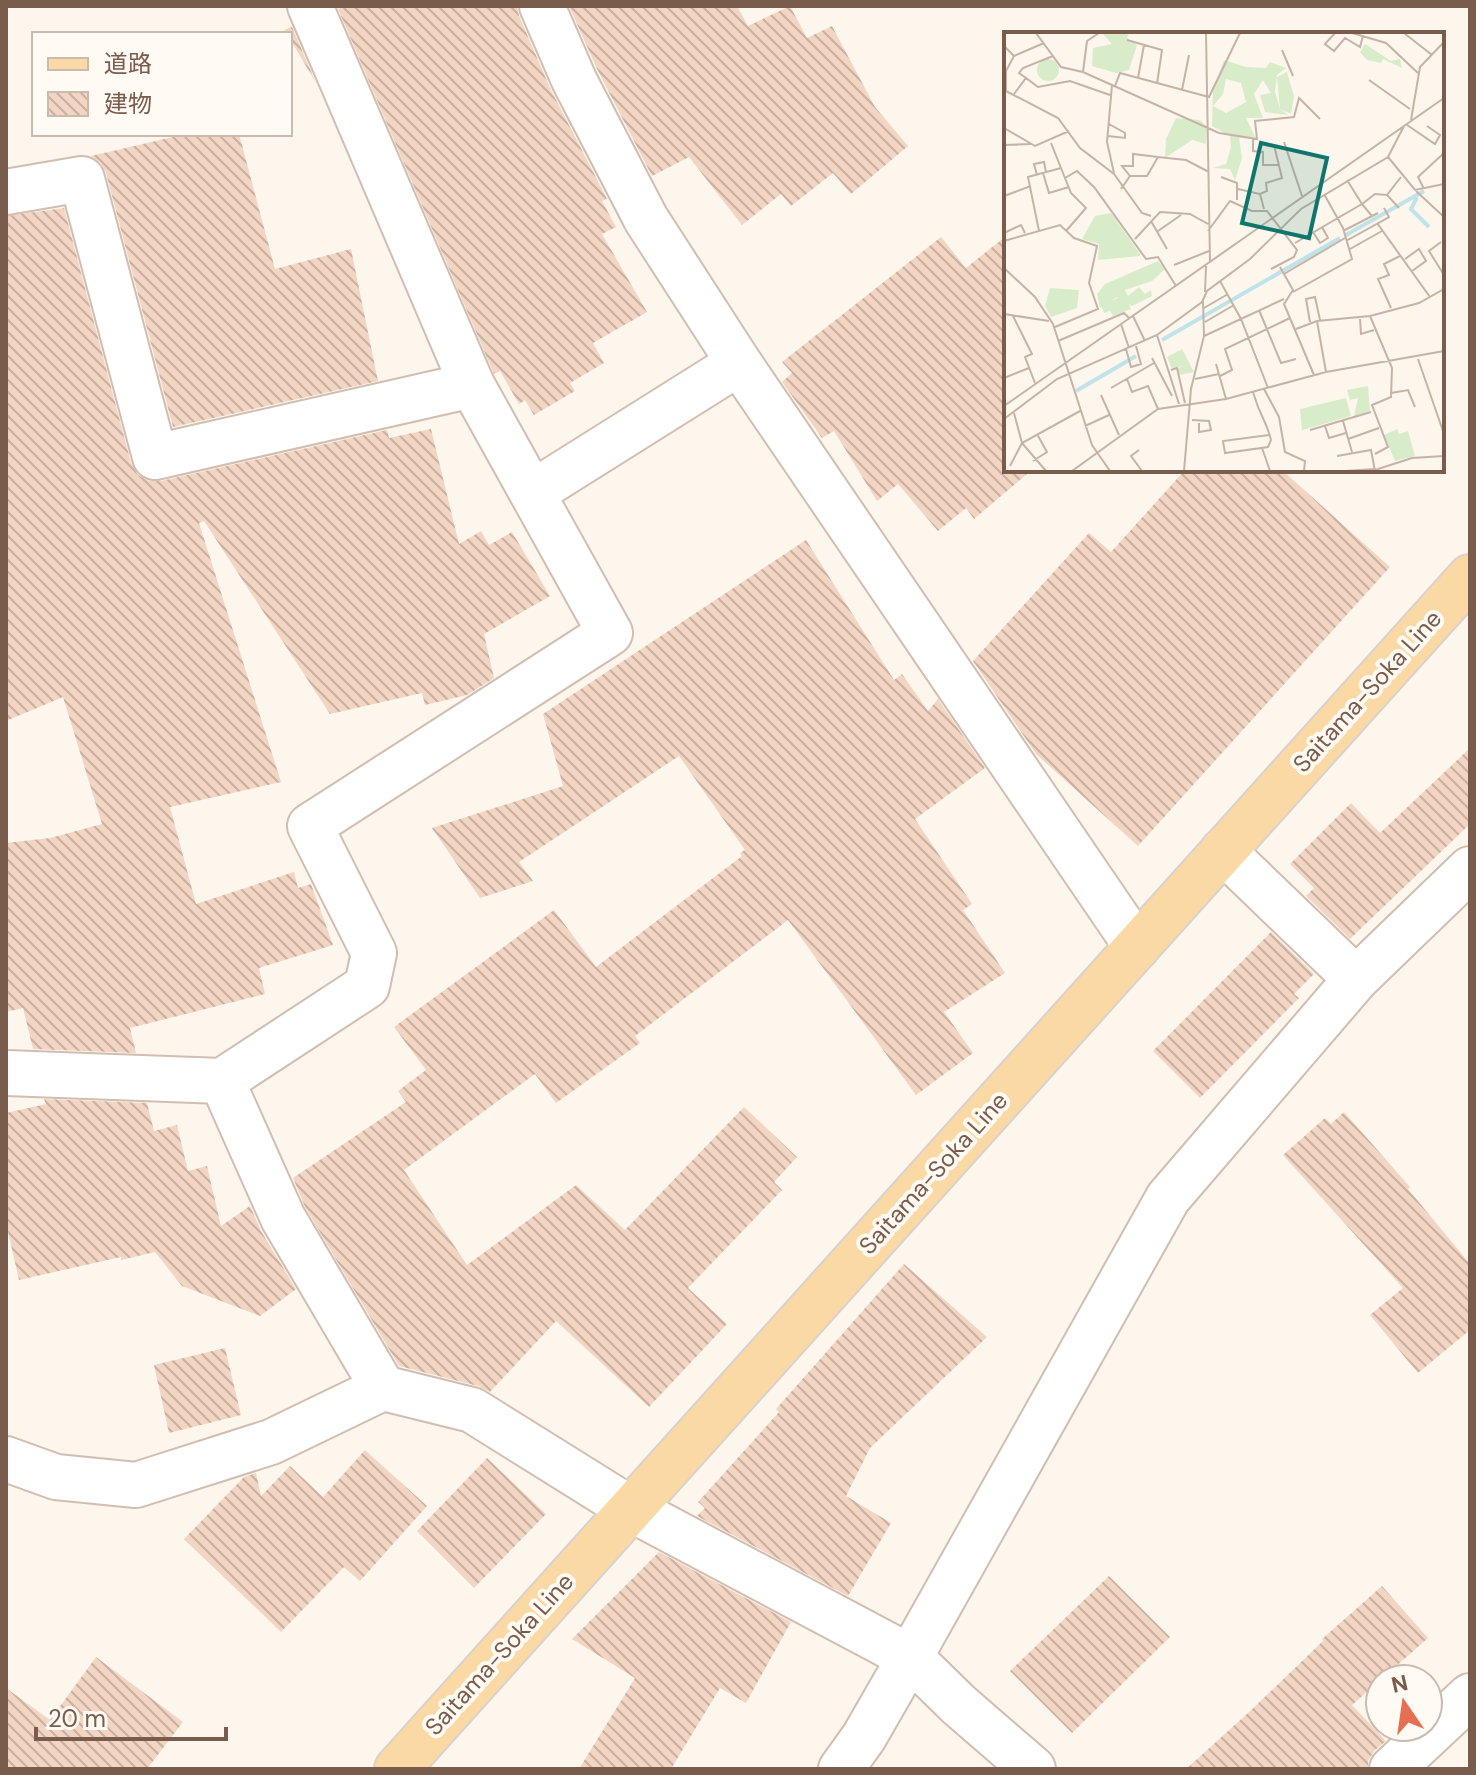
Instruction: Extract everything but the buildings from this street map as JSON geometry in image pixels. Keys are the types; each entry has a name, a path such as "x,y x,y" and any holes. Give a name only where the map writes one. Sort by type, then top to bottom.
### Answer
{"main road":[{"name":"Saitama-Soka Line","path":"397,1769 1470,577"}],"street":[{"path":"6,1073 222,1081 367,986 374,953 310,826 610,633 472,385 310,6"},
{"path":"542,6 574,80 646,219 739,363 1137,947"},
{"path":"6,192 82,179 155,457 472,385"},
{"path":"532,493 739,363"},
{"path":"1223,851 1356,979"},
{"path":"841,1769 864,1737 910,1657 1168,1198 1356,979 1470,869"},
{"path":"222,1081 283,1218 383,1388"},
{"path":"6,1459 56,1477 136,1485 271,1442 383,1388 472,1410 629,1508 910,1657 959,1705 1033,1769"},
{"path":"1392,1769 1470,1696"}]}
